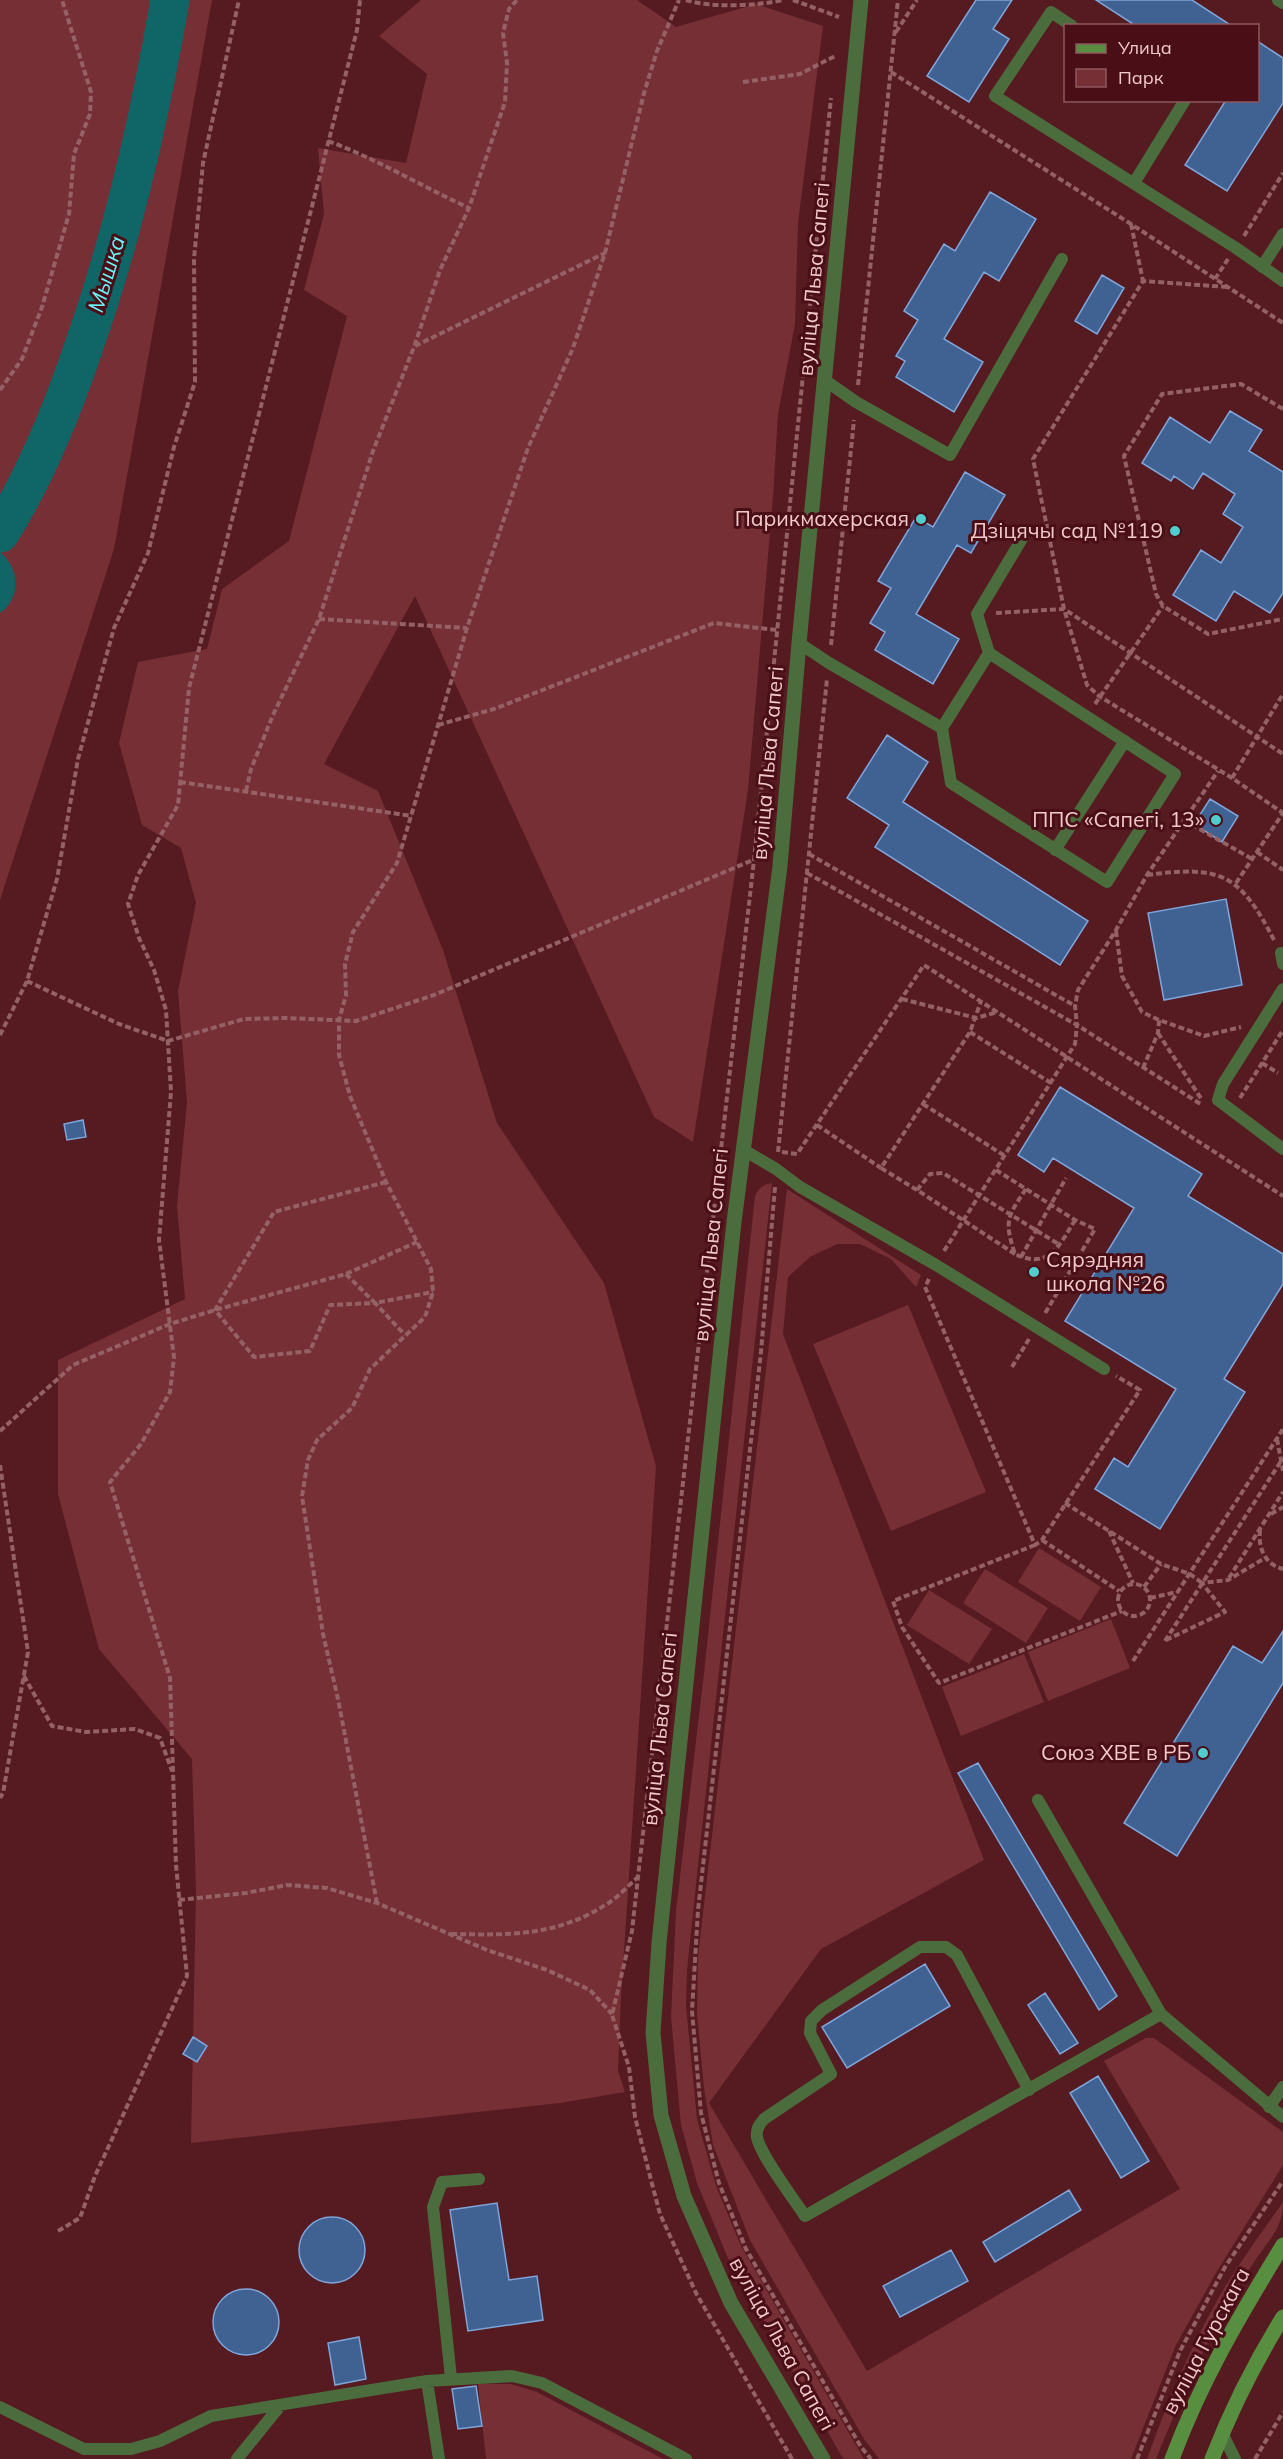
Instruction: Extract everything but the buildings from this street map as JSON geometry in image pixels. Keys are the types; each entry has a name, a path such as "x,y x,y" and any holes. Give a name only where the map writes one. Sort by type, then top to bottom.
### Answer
{"main road":[{"name":"вуліца Гурскага","path":"1172,2459 1189,2415 1232,2328 1283,2245"},
{"path":"1212,2459 1222,2433 1264,2347 1283,2317"}],"street":[{"name":"вуліца Льва Сапегі","path":"818,2457 731,2303 684,2196 661,2115 653,2033 659,1943 742,1149 780,866 799,643 861,0"}],"lane":[{"path":"1278,0 1283,3"},
{"path":"1069,24 1051,12 995,96 1236,248 1283,281"},
{"path":"1134,183 1184,102"},
{"path":"1262,267 1283,234"},
{"path":"826,381 856,402 950,454 1062,259"},
{"path":"989,653 942,728 951,783 1107,882 1174,774 989,653 977,614 1023,537"},
{"path":"799,643 829,663 942,728"},
{"path":"1055,850 1125,741"},
{"path":"1283,989 1223,1084 1218,1100 1283,1149"},
{"path":"742,1149 776,1169 800,1187 936,1265 1104,1369"},
{"path":"1038,1800 1161,2014 1283,2117"},
{"path":"1029,2090 957,1955 946,1947 920,1947 822,2010 811,2020 810,2033 831,2074 764,2119 758,2126 757,2138 805,2216 1029,2090 1161,2014"},
{"path":"1269,2107 1283,2087"},
{"path":"451,2378 433,2207 442,2182 479,2179"},
{"path":"0,2407 84,2449 131,2449 160,2441 211,2416 427,2381 512,2376 542,2382 686,2459"},
{"path":"427,2381 439,2459"},
{"path":"237,2459 280,2406"},
{"path":"1222,2433 1235,2459"}],"path":[{"path":"0,390 22,359 42,307 69,214 74,154 90,114 91,92 62,0"},
{"path":"0,1035 27,981 57,879 78,759 114,628 148,554 174,447 195,382 194,259 203,164 239,0"},
{"path":"58,2232 80,2218 95,2176 187,1976 179,1900 170,1678 110,1482 141,1444 170,1392 174,1357 159,1240 171,1092 166,1010 154,969 139,938 128,904 138,875 178,805 189,688 357,30 360,0"},
{"path":"246,791 251,769 273,715 319,619 373,451 414,346 440,270 470,208 505,102 507,63 503,33 509,9 508,0"},
{"path":"509,9 517,0"},
{"path":"377,1903 339,1699 323,1634 302,1496 308,1460 317,1440 352,1408 370,1369 425,1317 433,1292 431,1269 386,1182 350,1096 339,1055 339,1020 346,995 345,964 354,932 397,863 467,628 528,448 573,348 605,253 644,93 657,51 679,0"},
{"path":"686,0 697,4 768,4 783,0"},
{"path":"793,0 839,17"},
{"path":"871,2459 861,2446 746,2249 719,2183 701,2113 692,2012 698,1910 760,1352 776,1169 898,0"},
{"path":"894,35 917,0"},
{"path":"743,82 800,74 835,56"},
{"path":"891,72 1283,323"},
{"path":"328,141 384,164 435,193 470,208"},
{"path":"1215,279 1283,173"},
{"path":"1131,224 1143,281 1032,459 1064,609 1087,685 1099,696 1232,778 1283,813 1236,883"},
{"path":"414,346 605,253"},
{"path":"1143,281 1227,287"},
{"path":"1283,409 1241,384 1162,394 1124,456 1156,594 1163,606 1208,634 1283,620"},
{"path":"1087,716 1163,606"},
{"path":"977,614 1064,609 1283,754"},
{"path":"319,619 467,628"},
{"path":"437,725 494,709 714,623 777,630"},
{"path":"1232,778 1283,694"},
{"path":"1035,1545 925,1287 936,1265 1075,1044 1077,1025 1075,1006 1078,990 1116,930 1146,875 1218,771"},
{"path":"180,782 412,816"},
{"path":"1184,820 1252,859"},
{"path":"1257,852 1283,870"},
{"path":"809,854 1075,1006"},
{"path":"27,981 119,1024 168,1041 244,1020 286,1018 356,1021 434,995 754,860"},
{"path":"1146,875 1182,870 1214,874 1236,883 1258,908 1282,958"},
{"path":"807,873 1077,1025 1209,1109 1158,1033"},
{"path":"1116,930 1122,976 1142,1012 1204,1036 1261,1023"},
{"path":"778,1151 797,1154 924,965 1283,1196"},
{"path":"902,999 976,1018 998,1012"},
{"path":"881,1168 969,1032 981,1001"},
{"path":"1143,1068 1158,1033 1159,1020"},
{"path":"1239,1100 1283,1030"},
{"path":"969,1032 1051,1083"},
{"path":"1262,1063 1278,1073"},
{"path":"923,1104 1005,1156"},
{"path":"817,1125 1027,1260 1046,1258 1060,1245 1075,1220"},
{"path":"996,1170 1075,1220 1095,1229 1012,1367"},
{"path":"917,1190 930,1174 943,1173 1060,1245"},
{"path":"1021,1257 1066,1178"},
{"path":"214,1310 274,1212 386,1182"},
{"path":"1015,1254 1008,1232 1009,1214 1026,1189"},
{"path":"0,1431 73,1365 170,1324 346,1275 417,1242"},
{"path":"346,1275 405,1335"},
{"path":"214,1310 254,1357 310,1351 330,1305 375,1303 433,1292"},
{"path":"1104,1369 1140,1390 1042,1540 1035,1545 893,1601 902,1627 939,1683 1122,1611"},
{"path":"1133,1661 1283,1429"},
{"path":"1277,1439 1283,1471"},
{"path":"1065,1503 1161,1564 1190,1574 1202,1583 1225,1612 1165,1641 1183,1612 1202,1583 1282,1460"},
{"path":"0,1465 28,1652 3,1793 0,1798"},
{"path":"1228,1580 1283,1492"},
{"path":"1283,1507 1267,1516 1260,1530 1259,1544 1265,1558 1283,1569"},
{"path":"1109,1530 1133,1583"},
{"path":"1042,1540 1120,1591"},
{"path":"1202,1583 1228,1580 1265,1558"},
{"path":"1144,1587 1161,1564"},
{"path":"1133,1583 1144,1587 1150,1598 1147,1609 1139,1615 1132,1616 1122,1611 1117,1602 1120,1591 1133,1583"},
{"path":"1150,1598 1178,1592"},
{"path":"24,1676 52,1726 86,1732 135,1729 160,1738 173,1774"},
{"path":"448,1934 517,1935 553,1929 576,1921 610,1902 638,1877"},
{"path":"179,1900 246,1893 287,1884 327,1888 377,1903 448,1934 547,1970 590,1990 612,2015"},
{"path":"1137,2459 1180,2351 1225,2267 1283,2181"},
{"path":"1255,2459 1283,2412"}],"green space":[{"path":"0,0 212,0 114,549 0,900"},
{"path":"421,0 637,0 676,27 756,4 823,26 798,223 795,324 778,414 748,790 693,1142 654,1117 415,596 324,764 378,791 443,950 497,1123 604,1283 656,1466 621,1997 618,2071 625,2092 560,2103 191,2143 196,1891 192,1759 99,1649 58,1494 58,1360 185,1299 177,1206 187,1102 178,991 196,903 181,848 142,825 119,743 138,662 207,649 222,589 289,541 347,316 304,290 324,214 318,148 406,163 427,74 379,36"},
{"path":"772,1183 687,1970 686,2006 697,2119 716,2186 741,2246 864,2459 844,2459 841,2455 727,2256 697,2183 681,2125 671,2017 676,1911 755,1196 761,1187"},
{"path":"787,1189 921,1275 916,1287 891,1259 860,1244 837,1244 810,1257 788,1277 783,1334 984,1860 821,1949 709,2103 867,2371 1180,2189 1104,2061 1146,2038 1154,2038 1283,2132 1283,2165 1217,2271 1175,2347 1131,2459 879,2459 864,2439 750,2240 713,2145 704,2088 697,2014 698,1956"},
{"path":"908,1305 986,1492 891,1531 813,1344"},
{"path":"1039,1548 1101,1587 1080,1621 1018,1582"},
{"path":"985,1569 1048,1608 1026,1643 963,1603"},
{"path":"929,1590 992,1629 969,1664 907,1625"},
{"path":"1111,1619 1130,1668 1048,1701 1028,1652"},
{"path":"1024,1654 1044,1702 961,1736 942,1687"},
{"path":"1283,2202 1278,2226 1241,2283 1214,2332 1189,2382 1156,2459 1147,2459 1179,2377 1207,2318 1233,2274"},
{"path":"478,2384 511,2384 537,2392 663,2459 486,2459"}],"water":[{"path":"0,552 11,566 15,591 7,607 0,613"}],"waterway":[{"name":"Мышка","path":"0,533 26,488 48,441 68,392 99,301 135,173 170,0"}],"place":[{"name":"Парикмахерская","path":"921,519"},
{"name":"Дзіцячы сад №119","path":"1175,531"},
{"name":"ППС «Сапегі, 13»","path":"1216,820"},
{"name":"Сярэдняя школа №26","path":"1034,1272"},
{"name":"Союз ХВЕ в РБ","path":"1203,1753"}]}
